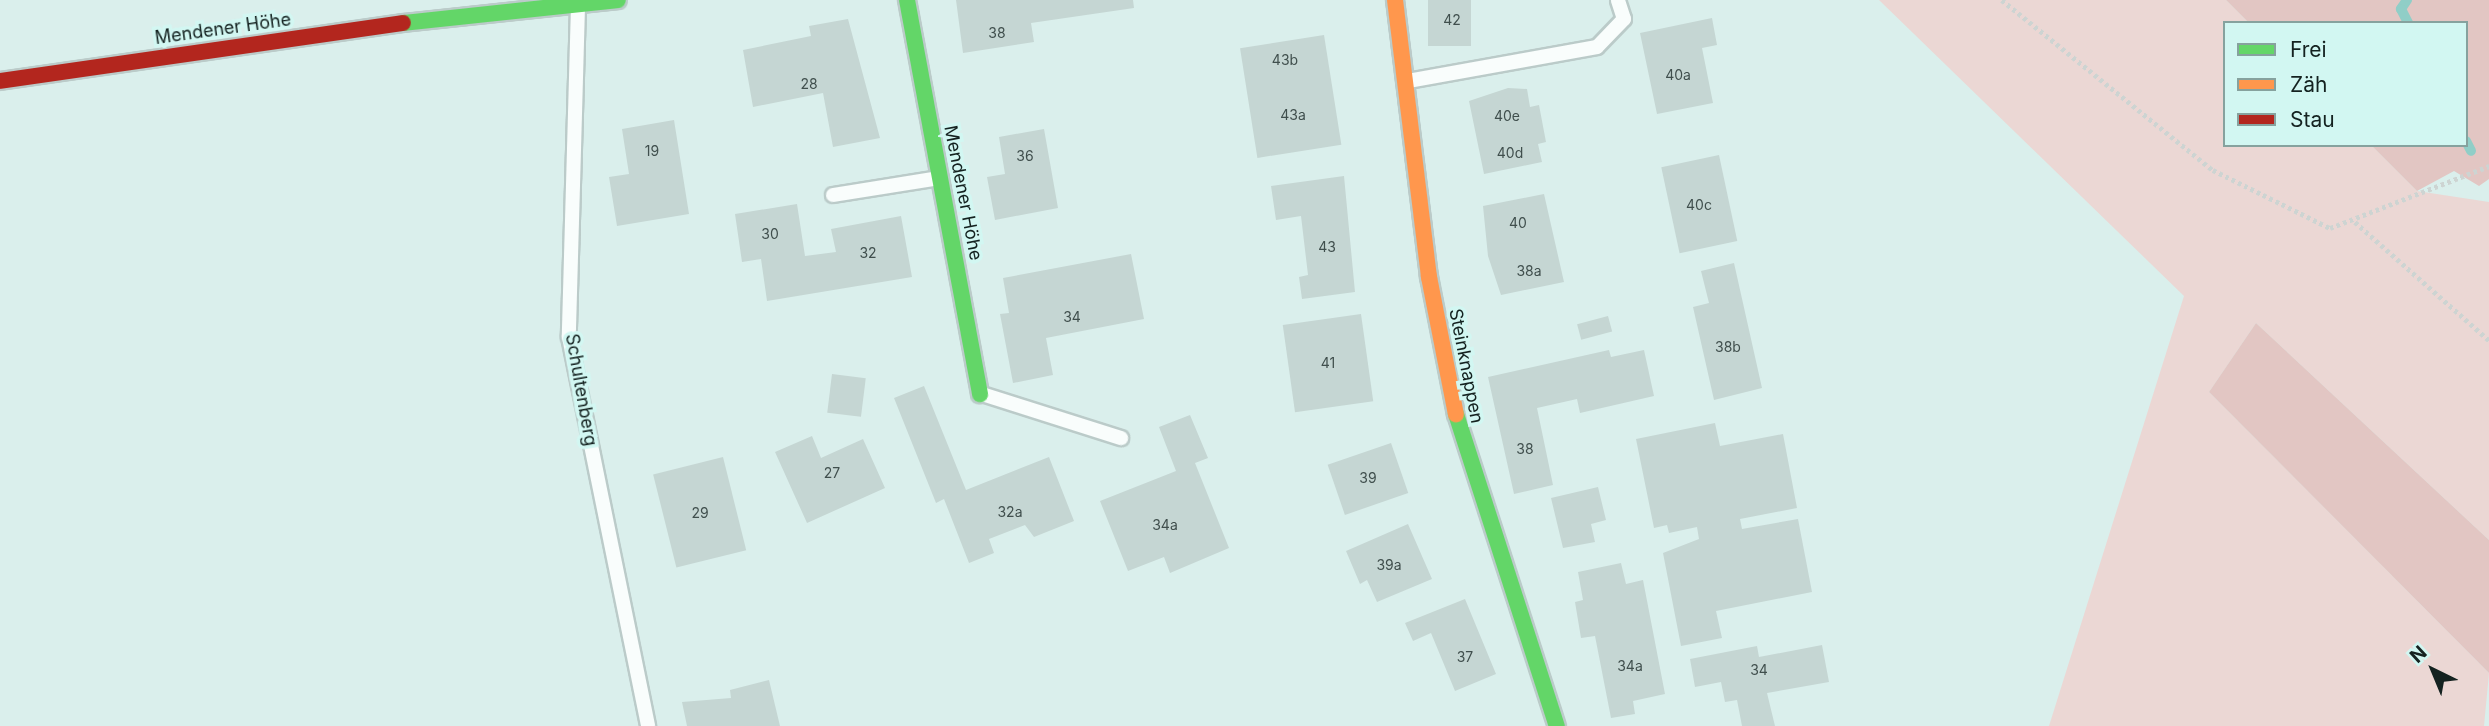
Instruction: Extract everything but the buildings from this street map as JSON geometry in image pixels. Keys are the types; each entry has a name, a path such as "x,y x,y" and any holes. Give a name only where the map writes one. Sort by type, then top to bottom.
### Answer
{"street":[{"name":"Mendener Höhe","path":"0,81 517,7 578,6 618,0"},
{"name":"Mendener Höhe","path":"907,0 980,394"},
{"name":"Steinknappen","path":"1395,0 1429,277 1463,450 1557,726"}],"lane":[{"path":"1407,81 1597,47 1623,19 1618,0"},
{"name":"Schultenberg","path":"578,6 569,337 648,726"},
{"path":"833,195 941,178"},
{"path":"980,394 1121,438"}],"path":[{"path":"2002,0 2213,170 2330,228 2355,222 2489,166"},
{"path":"2355,222 2489,340"}],"shaded area":[{"path":"1879,0 2226,0 2247,21 2223,21 2223,147 2373,147 2417,191 2489,202 2489,540 2256,323 2209,392 2489,673 2484,726 2049,726 2184,296"},
{"path":"2226,0 2489,0 2489,179 2479,186 2454,171 2417,191 2373,147 2468,147 2468,21 2247,21"},
{"path":"2256,323 2489,540 2489,673 2209,392"}],"waterway":[{"path":"2407,0 2401,9 2407,21"},
{"path":"2468,145 2471,151"}],"traffic: fast":[{"path":"403,23 618,0"},
{"path":"907,0 980,394"},
{"path":"1456,414 1557,726"}],"traffic: slow":[{"path":"1395,0 1429,277 1456,414"}],"traffic: jam":[{"path":"0,81 403,23"}]}
